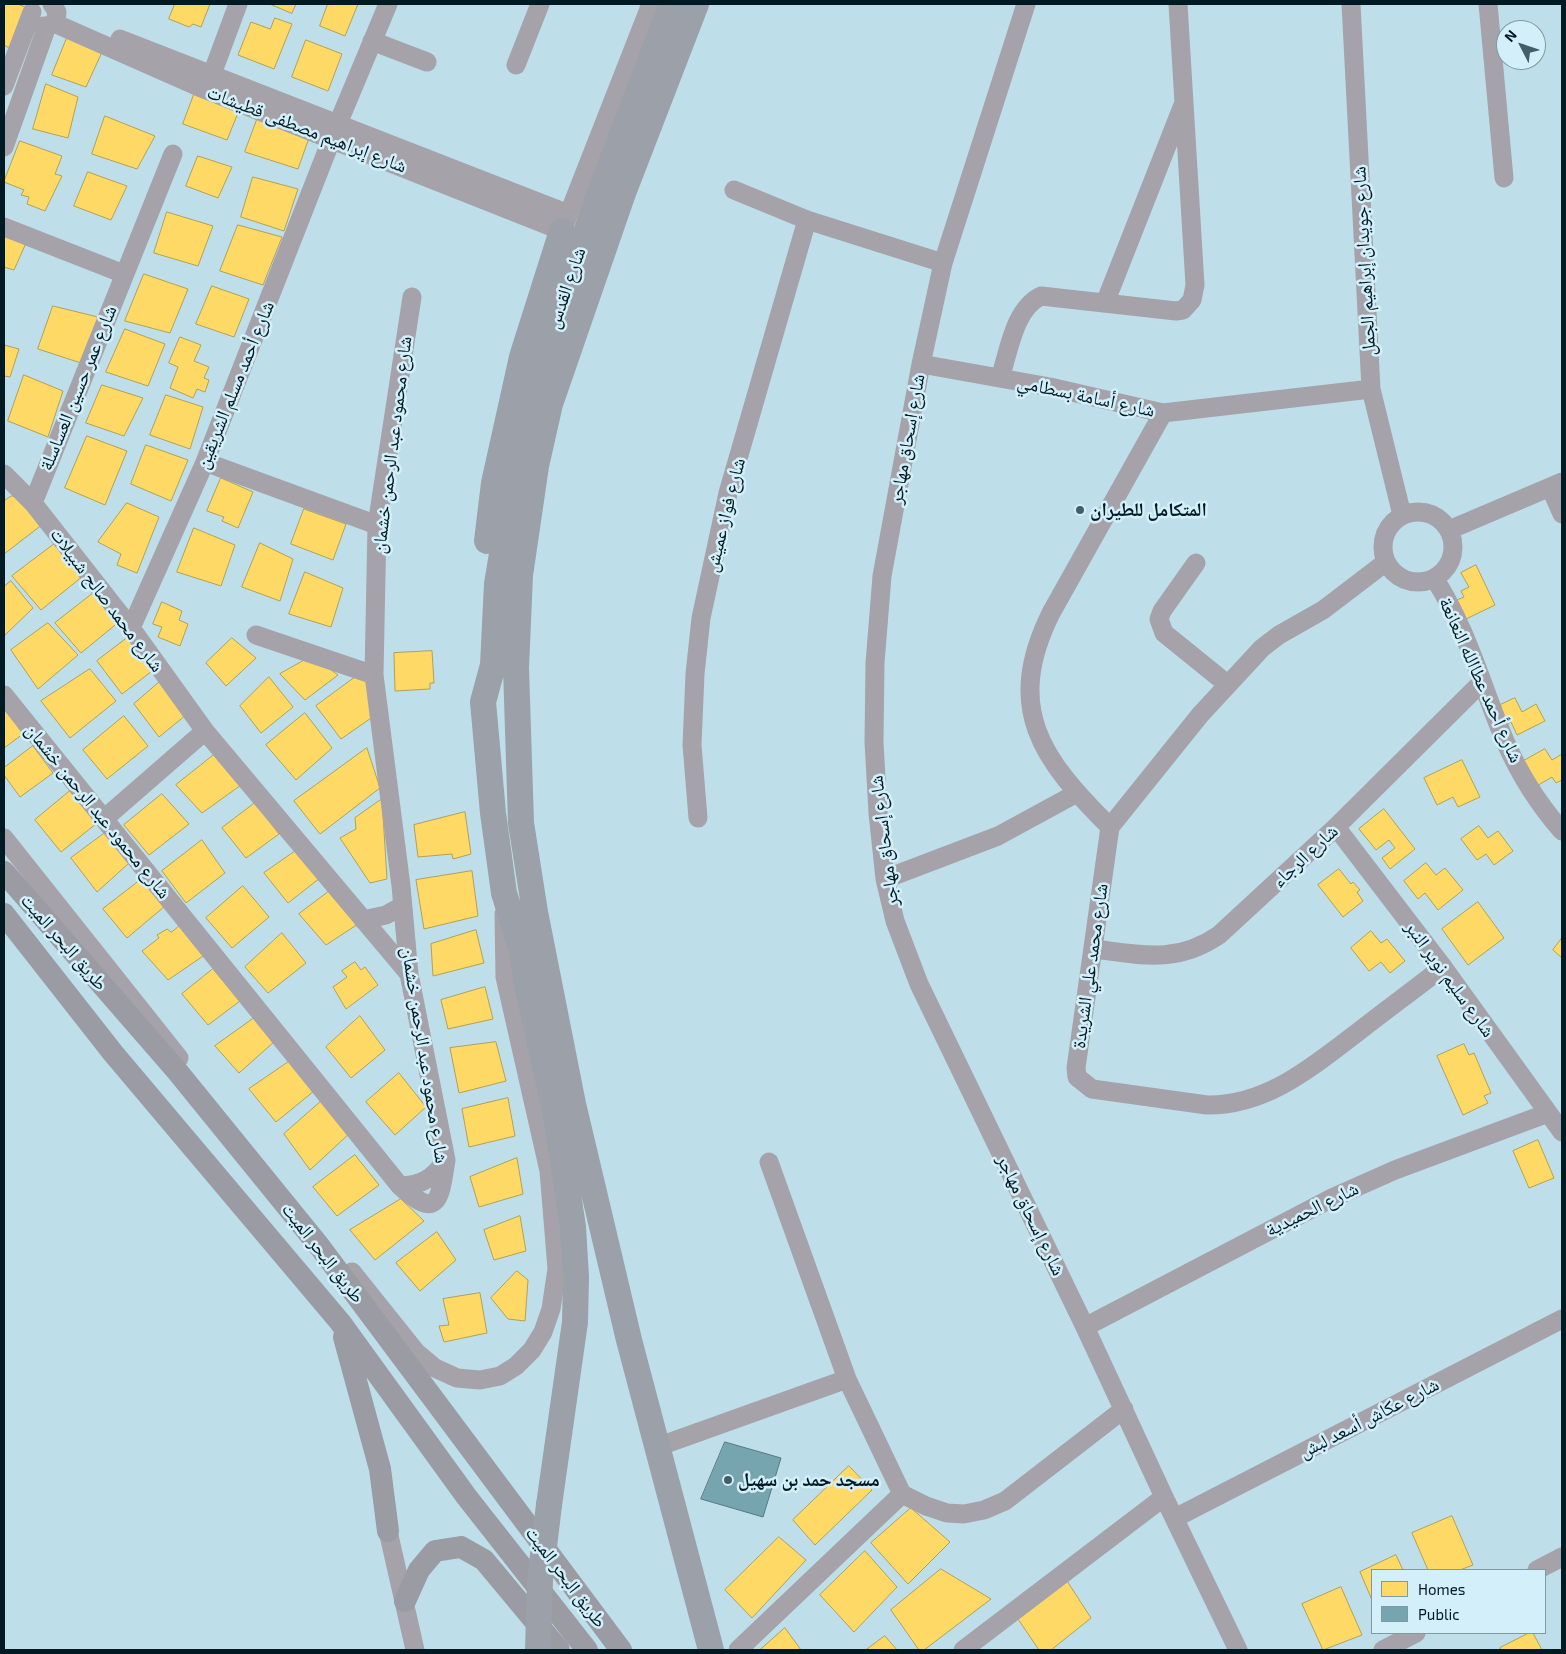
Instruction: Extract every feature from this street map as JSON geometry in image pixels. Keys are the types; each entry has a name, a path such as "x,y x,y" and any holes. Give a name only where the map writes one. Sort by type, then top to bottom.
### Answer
{"highway":[{"name":"شارع القدس","path":"508,579 520,447 547,344 598,198 672,4"},
{"name":"شارع القدس","path":"508,579 550,404 620,202 696,4"},
{"path":"538,1650 540,1580 575,1322 576,1278 573,1227 556,1116 527,985 522,951 504,893 493,813 483,702 474,680 481,584 494,483 522,357 565,222"},
{"path":"483,702 493,665 508,579"},
{"path":"508,579 516,668 520,823 535,912 573,1104 629,1340 711,1650"}],"main road":[{"name":"طريق البحر الميت","path":"4,872 178,1072 320,1248 507,1501 621,1650"},
{"path":"4,914 113,1053 340,1322 466,1496 587,1650"},
{"path":"340,1322 380,1468 388,1531"},
{"path":"466,1496 507,1501"},
{"path":"405,1601 419,1570 435,1551 447,1547 461,1547 484,1560 559,1650"}],"street":[{"path":"209,82 238,4"},
{"name":"شارع أحمد مسلم الشريقين","path":"131,628 205,462 335,131 388,4"},
{"path":"516,65 540,4"},
{"path":"565,222 651,4"},
{"name":"شارع إسحاق مهاجر","path":"1026,4 943,263 921,364 882,576 875,663 874,750 885,879 895,921 918,984 1085,1327 1238,1650"},
{"path":"1000,378 1020,316 1034,299 1041,296 1176,310 1183,310 1192,300 1195,285 1178,4"},
{"name":"شارع جويدان إبراهيم الجمل","path":"1350,4 1371,390 1402,515"},
{"path":"1488,4 1504,178"},
{"path":"4,86 44,12"},
{"path":"4,148 44,12"},
{"name":"شارع إبراهيم مصطفى قطيشات","path":"44,12 209,82 565,222"},
{"path":"372,41 427,62"},
{"path":"1105,303 1185,100"},
{"name":"شارع عمر حسين العساسلة","path":"33,503 173,154"},
{"path":"734,190 807,220 943,263"},
{"name":"شارع فواز عميش","path":"698,818 692,745 694,674 701,618 728,493 807,220"},
{"path":"4,227 124,274"},
{"name":"شارع محمود عبد الرحمن خشمان","path":"4,695 400,1186 425,1182 436,1174 446,1160 408,974 402,906 374,675 378,526 412,297"},
{"name":"شارع أسامة بسطامي","path":"921,364 1000,378 1163,413 1371,390"},
{"path":"1163,413 1050,612 1038,639 1030,670 1029,698 1034,726 1052,760 1077,793 1110,827 1227,684 1262,648 1279,635 1323,610 1386,562"},
{"path":"205,462 378,526"},
{"name":"شارع محمد صالح شبيلات","path":"5,478 33,503 131,628 205,731 408,974"},
{"path":"1449,530 1557,485 1562,514"},
{"path":"1420,511 1437,517 1449,530 1453,548 1447,566 1434,578 1416,582 1398,576 1386,562 1382,544 1389,527 1402,515 1420,511"},
{"path":"1196,563 1162,611 1160,626 1164,633 1227,684"},
{"name":"شارع أحمد عطاالله النعانعة","path":"1434,578 1450,603 1506,743 1536,796 1562,831"},
{"path":"256,635 374,675"},
{"name":"شارع الرجاء","path":"1094,949 1166,956 1205,945 1219,935 1336,827 1482,682"},
{"path":"105,818 205,731"},
{"path":"885,879 998,836 1077,793"},
{"name":"شارع محمد علي الشريدة","path":"1110,827 1076,1068 1080,1081 1092,1089 1207,1105 1224,1105 1250,1099 1298,1077 1443,967"},
{"name":"شارع سليم نوير النبر","path":"1336,827 1443,967 1562,1132"},
{"path":"4,838 416,1352 435,1368 457,1378 480,1380 500,1376 516,1366 532,1350 543,1332 551,1309 556,1286 557,1269 549,1171 505,977 504,893"},
{"path":"362,920 386,915 402,906"},
{"name":"شارع الحميدية","path":"1085,1327 1332,1198 1395,1170 1548,1113"},
{"path":"769,1162 847,1379 902,1494 926,1506 947,1513 964,1514 984,1510 1005,1501 1124,1409"},
{"name":"شارع عكاش أسعد لبش","path":"1176,1518 1562,1319"},
{"path":"658,1447 847,1379"},
{"path":"738,1650 902,1494"},
{"path":"963,1650 1164,1497"},
{"path":"388,1531 415,1650"},
{"path":"1539,1569 1562,1557"},
{"path":"1383,1650 1414,1634"}],"building: Homes":[{"path":"4,4 18,4 27,8 9,48 4,45"},
{"path":"175,4 210,4 201,27 193,24 189,27 169,19"},
{"path":"270,4 296,4 292,13"},
{"path":"328,4 358,4 345,36 320,26"},
{"path":"275,18 292,24 274,69 238,55 251,22 270,29"},
{"path":"67,38 102,52 86,87 52,75"},
{"path":"306,40 342,54 328,91 292,77"},
{"path":"46,84 78,97 68,138 33,129"},
{"path":"195,92 240,108 227,140 183,124"},
{"path":"105,116 155,136 137,169 92,154"},
{"path":"258,117 310,135 298,169 245,152"},
{"path":"20,141 62,156 55,174 62,176 45,211 27,204 29,197 21,195 24,190 4,182"},
{"path":"198,156 232,167 218,198 186,186"},
{"path":"88,172 127,186 111,220 74,206"},
{"path":"253,177 298,189 284,231 241,217"},
{"path":"167,212 213,226 198,266 154,253"},
{"path":"238,225 282,237 263,285 220,271"},
{"path":"4,235 26,243 14,270 4,267"},
{"path":"144,274 188,289 170,333 125,321"},
{"path":"212,286 249,299 234,337 196,324"},
{"path":"53,306 102,318 81,363 38,349"},
{"path":"125,329 165,344 148,386 106,372"},
{"path":"180,337 201,345 194,361 209,367 204,378 209,380 205,392 197,389 193,398 170,388 178,367 169,363"},
{"path":"4,345 19,349 10,377 4,376"},
{"path":"24,375 63,391 48,437 8,421"},
{"path":"102,385 143,398 124,436 86,423"},
{"path":"166,395 203,407 190,449 150,435"},
{"path":"87,436 127,451 105,505 65,488"},
{"path":"146,445 188,460 171,501 131,484"},
{"path":"221,478 253,492 238,528 222,521 224,517 207,511"},
{"path":"12,496 21,499 43,524 4,554 4,501"},
{"path":"127,503 159,517 137,573 117,565 121,554 98,542"},
{"path":"304,509 346,524 333,560 291,544"},
{"path":"194,528 235,545 221,586 177,572"},
{"path":"57,542 83,576 41,610 12,576"},
{"path":"260,543 293,559 280,601 242,587"},
{"path":"1476,565 1495,605 1466,619 1457,600 1464,597 1461,591 1469,587 1461,573"},
{"path":"305,572 343,588 331,627 289,614"},
{"path":"11,581 33,608 4,636 4,587"},
{"path":"96,591 120,621 81,653 55,623"},
{"path":"162,602 182,611 179,620 188,624 180,646 158,637 162,627 153,624"},
{"path":"48,623 78,655 38,689 11,650"},
{"path":"131,635 156,668 122,694 97,661"},
{"path":"232,638 256,658 226,686 206,663"},
{"path":"432,651 434,683 430,683 430,689 395,691 394,653"},
{"path":"312,656 338,675 305,700 280,674"},
{"path":"90,669 116,701 70,738 41,701"},
{"path":"361,673 372,687 374,716 341,739 316,706"},
{"path":"269,677 293,707 261,733 240,706"},
{"path":"162,680 186,715 159,737 134,704"},
{"path":"1515,698 1522,712 1536,704 1545,721 1517,735 1511,722 1505,725 1496,707"},
{"path":"4,708 23,734 4,748"},
{"path":"305,713 332,748 296,780 266,745"},
{"path":"124,716 148,746 107,779 83,750"},
{"path":"33,746 53,773 20,797 4,775 4,768"},
{"path":"367,748 380,788 320,834 294,801"},
{"path":"1545,749 1552,760 1562,754 1562,780 1556,783 1552,777 1535,787 1520,763"},
{"path":"215,754 241,785 202,813 176,785"},
{"path":"1462,760 1480,797 1458,807 1453,797 1437,805 1424,778"},
{"path":"70,791 97,823 61,852 35,820"},
{"path":"162,794 189,824 149,855 124,825"},
{"path":"382,799 387,879 370,883 340,838 356,829 355,818"},
{"path":"255,803 279,834 246,858 222,828"},
{"path":"1384,809 1415,849 1390,869 1382,858 1395,848 1389,840 1376,850 1359,829"},
{"path":"465,812 471,854 453,859 452,854 418,857 414,825"},
{"path":"1479,826 1488,838 1498,831 1513,851 1494,865 1486,854 1477,860 1461,839"},
{"path":"105,833 129,863 97,892 71,858"},
{"path":"202,840 225,873 186,903 162,871"},
{"path":"297,850 320,878 288,903 264,873"},
{"path":"1426,863 1436,875 1445,868 1463,890 1438,910 1425,893 1418,899 1404,881"},
{"path":"1339,869 1351,884 1353,882 1360,890 1357,892 1363,901 1343,917 1318,885"},
{"path":"472,871 478,916 424,929 416,880"},
{"path":"143,878 165,906 127,938 103,909"},
{"path":"243,886 269,917 232,948 206,918"},
{"path":"331,890 358,924 326,945 299,914"},
{"path":"1478,902 1504,938 1468,965 1442,929"},
{"path":"181,925 206,954 168,980 142,951 159,938 157,935 167,929 171,932"},
{"path":"476,930 484,963 433,976 431,944"},
{"path":"1371,931 1381,943 1387,939 1405,961 1390,973 1381,962 1369,971 1351,948"},
{"path":"282,933 306,963 268,993 245,967"},
{"path":"1562,938 1562,958 1553,950"},
{"path":"355,962 361,970 365,967 378,985 346,1009 333,987 347,977 342,971"},
{"path":"213,969 240,1001 208,1025 182,994"},
{"path":"485,987 493,1019 448,1029 441,1000"},
{"path":"257,1016 275,1041 239,1073 215,1046"},
{"path":"360,1016 385,1050 351,1078 326,1047"},
{"path":"496,1042 506,1081 459,1093 450,1048"},
{"path":"1464,1044 1469,1055 1474,1053 1491,1093 1484,1096 1488,1103 1463,1115 1437,1056"},
{"path":"290,1061 314,1091 276,1122 249,1089"},
{"path":"399,1073 426,1107 395,1135 366,1102"},
{"path":"325,1098 351,1132 310,1170 284,1134"},
{"path":"508,1098 515,1136 469,1147 462,1109"},
{"path":"1538,1140 1554,1178 1529,1188 1513,1151"},
{"path":"355,1155 379,1185 337,1216 313,1187"},
{"path":"517,1158 523,1194 479,1207 470,1177"},
{"path":"401,1199 424,1221 375,1260 350,1230"},
{"path":"520,1216 526,1251 494,1260 484,1230"},
{"path":"437,1232 456,1260 420,1291 396,1263"},
{"path":"517,1271 528,1280 525,1321 508,1319 491,1298"},
{"path":"480,1293 487,1333 444,1342 439,1326 449,1325 443,1299"},
{"path":"849,1466 872,1490 815,1545 793,1520"},
{"path":"911,1508 950,1542 908,1584 871,1543"},
{"path":"1452,1516 1473,1565 1463,1569 1428,1569 1412,1533"},
{"path":"779,1537 806,1560 752,1618 725,1590"},
{"path":"865,1551 897,1587 854,1632 820,1595"},
{"path":"1396,1555 1403,1569 1371,1569 1371,1598 1360,1572"},
{"path":"941,1569 991,1599 924,1650 919,1650 891,1610"},
{"path":"1067,1581 1091,1618 1051,1650 1039,1650 1018,1619"},
{"path":"1341,1587 1362,1635 1323,1650 1302,1604"},
{"path":"785,1628 801,1650 760,1650"},
{"path":"1527,1634 1534,1634 1542,1650 1501,1650 1500,1648"},
{"path":"885,1636 897,1650 866,1650"}],"building: Public":[{"path":"725,1442 781,1458 763,1517 701,1499"}],"place":[{"name":"المتكامل للطيران","path":"1080,510"},
{"name":"مسجد حمد بن سهيل","path":"728,1480"}]}
